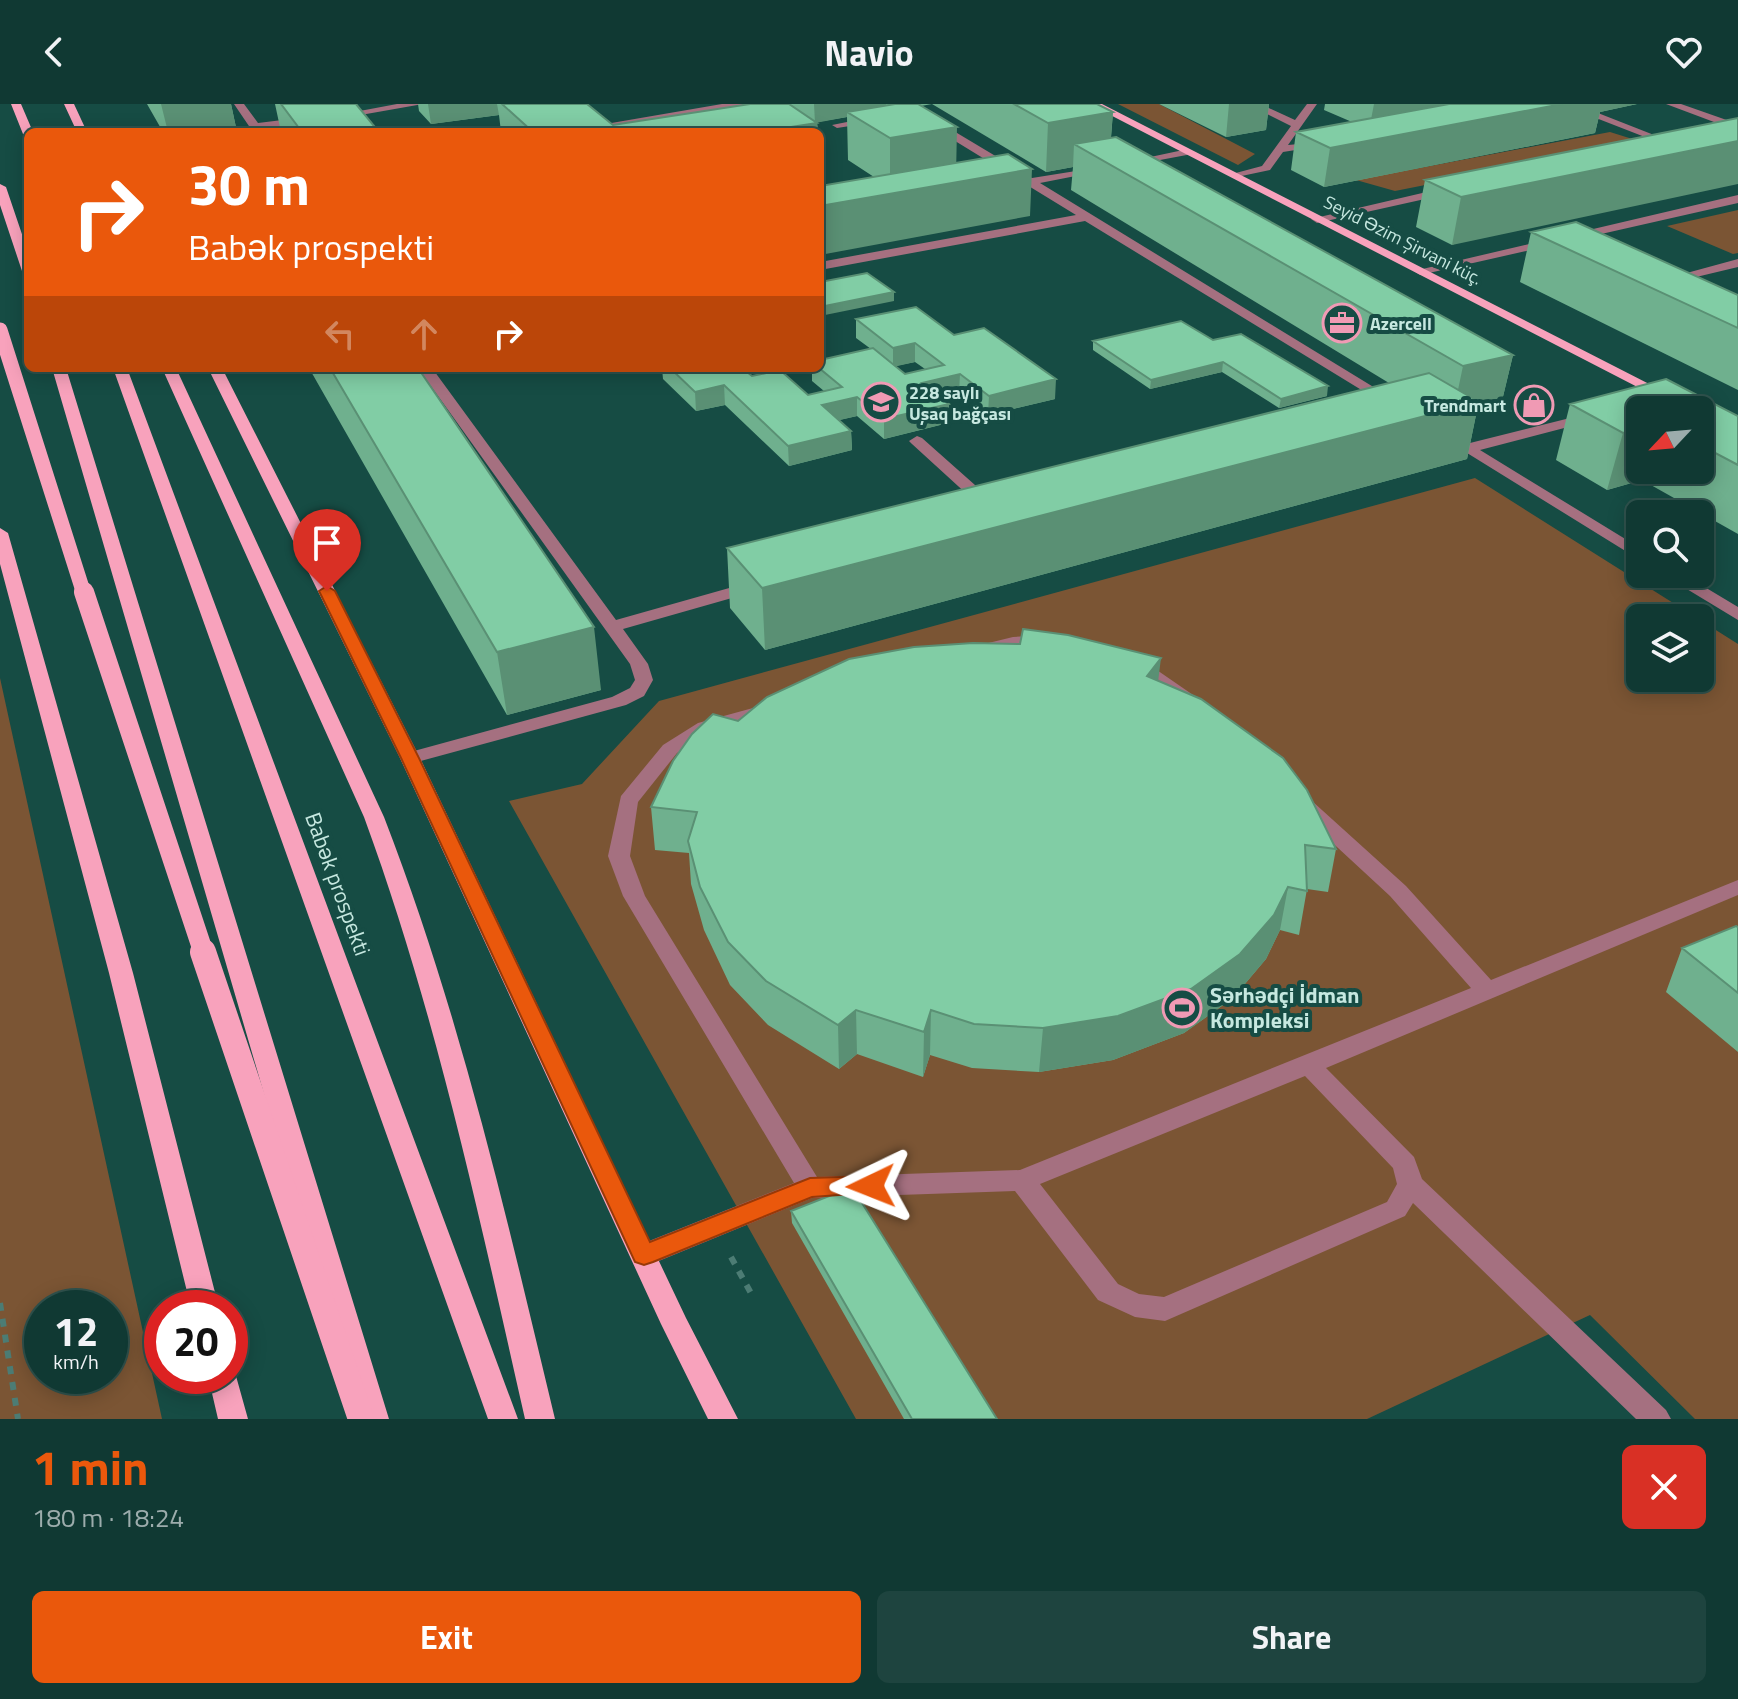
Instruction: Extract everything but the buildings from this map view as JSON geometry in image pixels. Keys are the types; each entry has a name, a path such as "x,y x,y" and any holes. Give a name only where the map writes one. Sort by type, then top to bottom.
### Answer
{"main road":[{"path":"16,104 26,128"},
{"name":"Seyid Əzim Şirvani küç.","path":"1094,104 1666,396"},
{"path":"69,105 80,128"},
{"path":"0,187 24,259"},
{"path":"0,330 106,663 361,1419"},
{"path":"60,372 374,1419"},
{"name":"Babək prospekti","path":"121,372 503,1419"},
{"path":"171,372 374,817 398,877 453,1052 540,1419"},
{"path":"217,372 410,758 675,1324 723,1419"},
{"path":"0,533 121,973 200,1290"},
{"path":"675,1324 710,1419"},
{"path":"227,1394 233,1419"}],"street":[{"path":"239,104 256,128"},
{"path":"274,128 359,118 418,104"},
{"path":"604,128 714,113 742,104"},
{"path":"1252,104 1297,125"},
{"path":"1236,176 1266,168 1312,104"},
{"path":"1565,104 1672,144"},
{"path":"1671,104 1738,130"},
{"path":"1549,114 1578,109"},
{"path":"921,116 1403,409 1373,417"},
{"path":"837,125 890,117"},
{"path":"1712,136 1738,130"},
{"path":"1641,151 1685,142"},
{"path":"1281,149 1333,143"},
{"path":"1030,182 1188,152"},
{"path":"1110,157 1123,164"},
{"path":"1317,219 1456,190"},
{"path":"1420,271 1738,199"},
{"path":"824,265 1086,217"},
{"path":"1545,242 1572,255"},
{"path":"1654,283 1738,263"},
{"path":"410,758 619,701 637,692 644,680 639,664 428,372"},
{"path":"1468,448 1606,413"},
{"path":"1429,425 1626,546"},
{"path":"917,441 999,514 984,518"},
{"path":"612,627 776,579"},
{"path":"1694,588 1738,615"},
{"path":"952,659 1013,642 1067,639"},
{"path":"1118,654 1131,658 1181,693 1204,714"},
{"path":"798,701 705,727 670,749 628,801 619,856 634,896 810,1188"},
{"path":"1284,787 1398,891 1487,991"},
{"path":"644,1255 810,1188 1022,1180 1738,887"},
{"path":"1708,899 1738,905"},
{"path":"1309,1065 1405,1164 1410,1184 1656,1419"},
{"path":"1022,1180 1108,1292 1135,1305 1165,1309 1396,1209 1410,1184"}],"path":[{"path":"714,1227 752,1295"},
{"path":"0,1303 18,1419"}],"shaded area":[{"path":"1118,104 1159,104 1255,154 1238,165"},
{"path":"1610,132 1642,142 1395,191 1356,180"},
{"path":"1738,210 1738,253 1733,254 1667,226"},
{"name":"Sərhədçi İdman Kompleksi","path":"1475,478 1626,573 1626,588 1649,588 1675,604 1626,604 1626,692 1714,692 1714,629 1738,644 1738,1419 1695,1419 1590,1315 1367,1419 856,1419 509,801 582,784 659,701"},
{"path":"0,678 144,1337 144,1394 157,1394 162,1419 0,1419"}],"place":[{"name":"Azercell","path":"1342,323"},
{"name":"228 saylı Uşaq bağçası","path":"881,402"},
{"name":"Trendmart","path":"1534,405"},
{"name":"Sərhədçi İdman Kompleksi","path":"1182,1008"}],"route":[{"path":"327,591 410,758 644,1255 810,1188 871,1186"}]}
